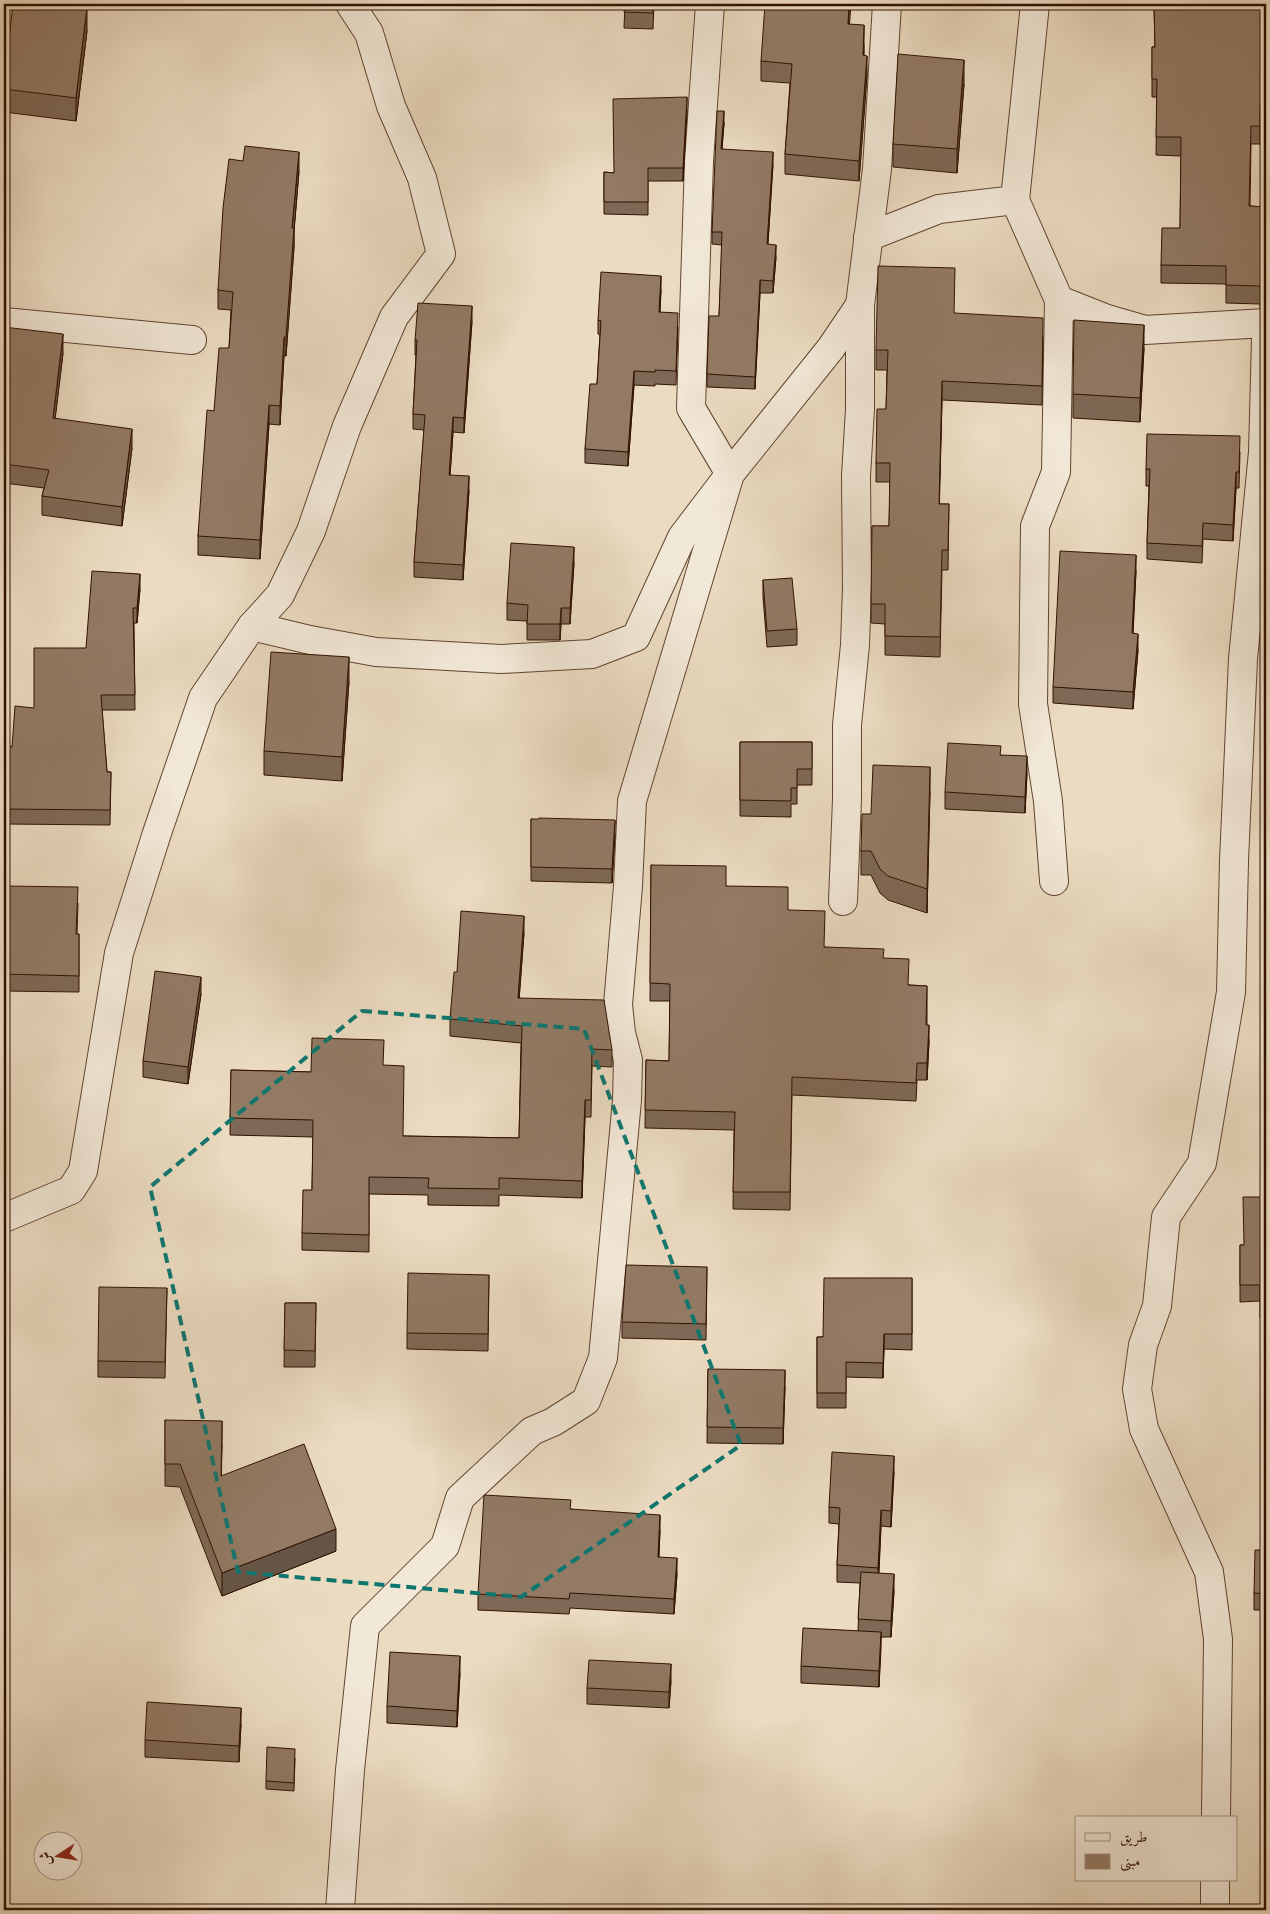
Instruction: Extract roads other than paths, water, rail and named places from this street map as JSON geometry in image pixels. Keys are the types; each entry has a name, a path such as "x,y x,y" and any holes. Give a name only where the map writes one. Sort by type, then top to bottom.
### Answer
{"street":[{"path":"4,1218 71,1190 83,1171 119,953 203,698 252,626 280,595 311,531 347,426 394,317 441,254 422,178 391,106 369,34 350,4"},
{"path":"340,1910 350,1770 365,1626 445,1546 460,1498 532,1431 553,1422 586,1401 603,1358 627,1100 628,1060 621,1033 618,1005 628,886 632,801 730,474 690,408 699,161 710,4"},
{"path":"843,901 847,799 847,725 855,645 857,587 856,476 860,409 860,305 877,169 887,4"},
{"path":"1035,4 1015,200 1059,300 1056,472 1035,526 1033,675 1033,704 1048,801 1054,881"},
{"path":"868,237 939,209 1015,200"},
{"path":"1059,300 1107,319 1145,330 1266,323"},
{"path":"252,626 310,640 376,652 501,658 592,654 636,636 682,537 831,348 860,305"},
{"path":"4,322 192,340"},
{"path":"1216,1816 1218,1639 1209,1572 1144,1429 1137,1389 1142,1345 1158,1306 1166,1217 1202,1163 1231,992 1234,861 1243,659 1263,452 1266,339"},
{"path":"1215,1910 1216,1882"}]}
